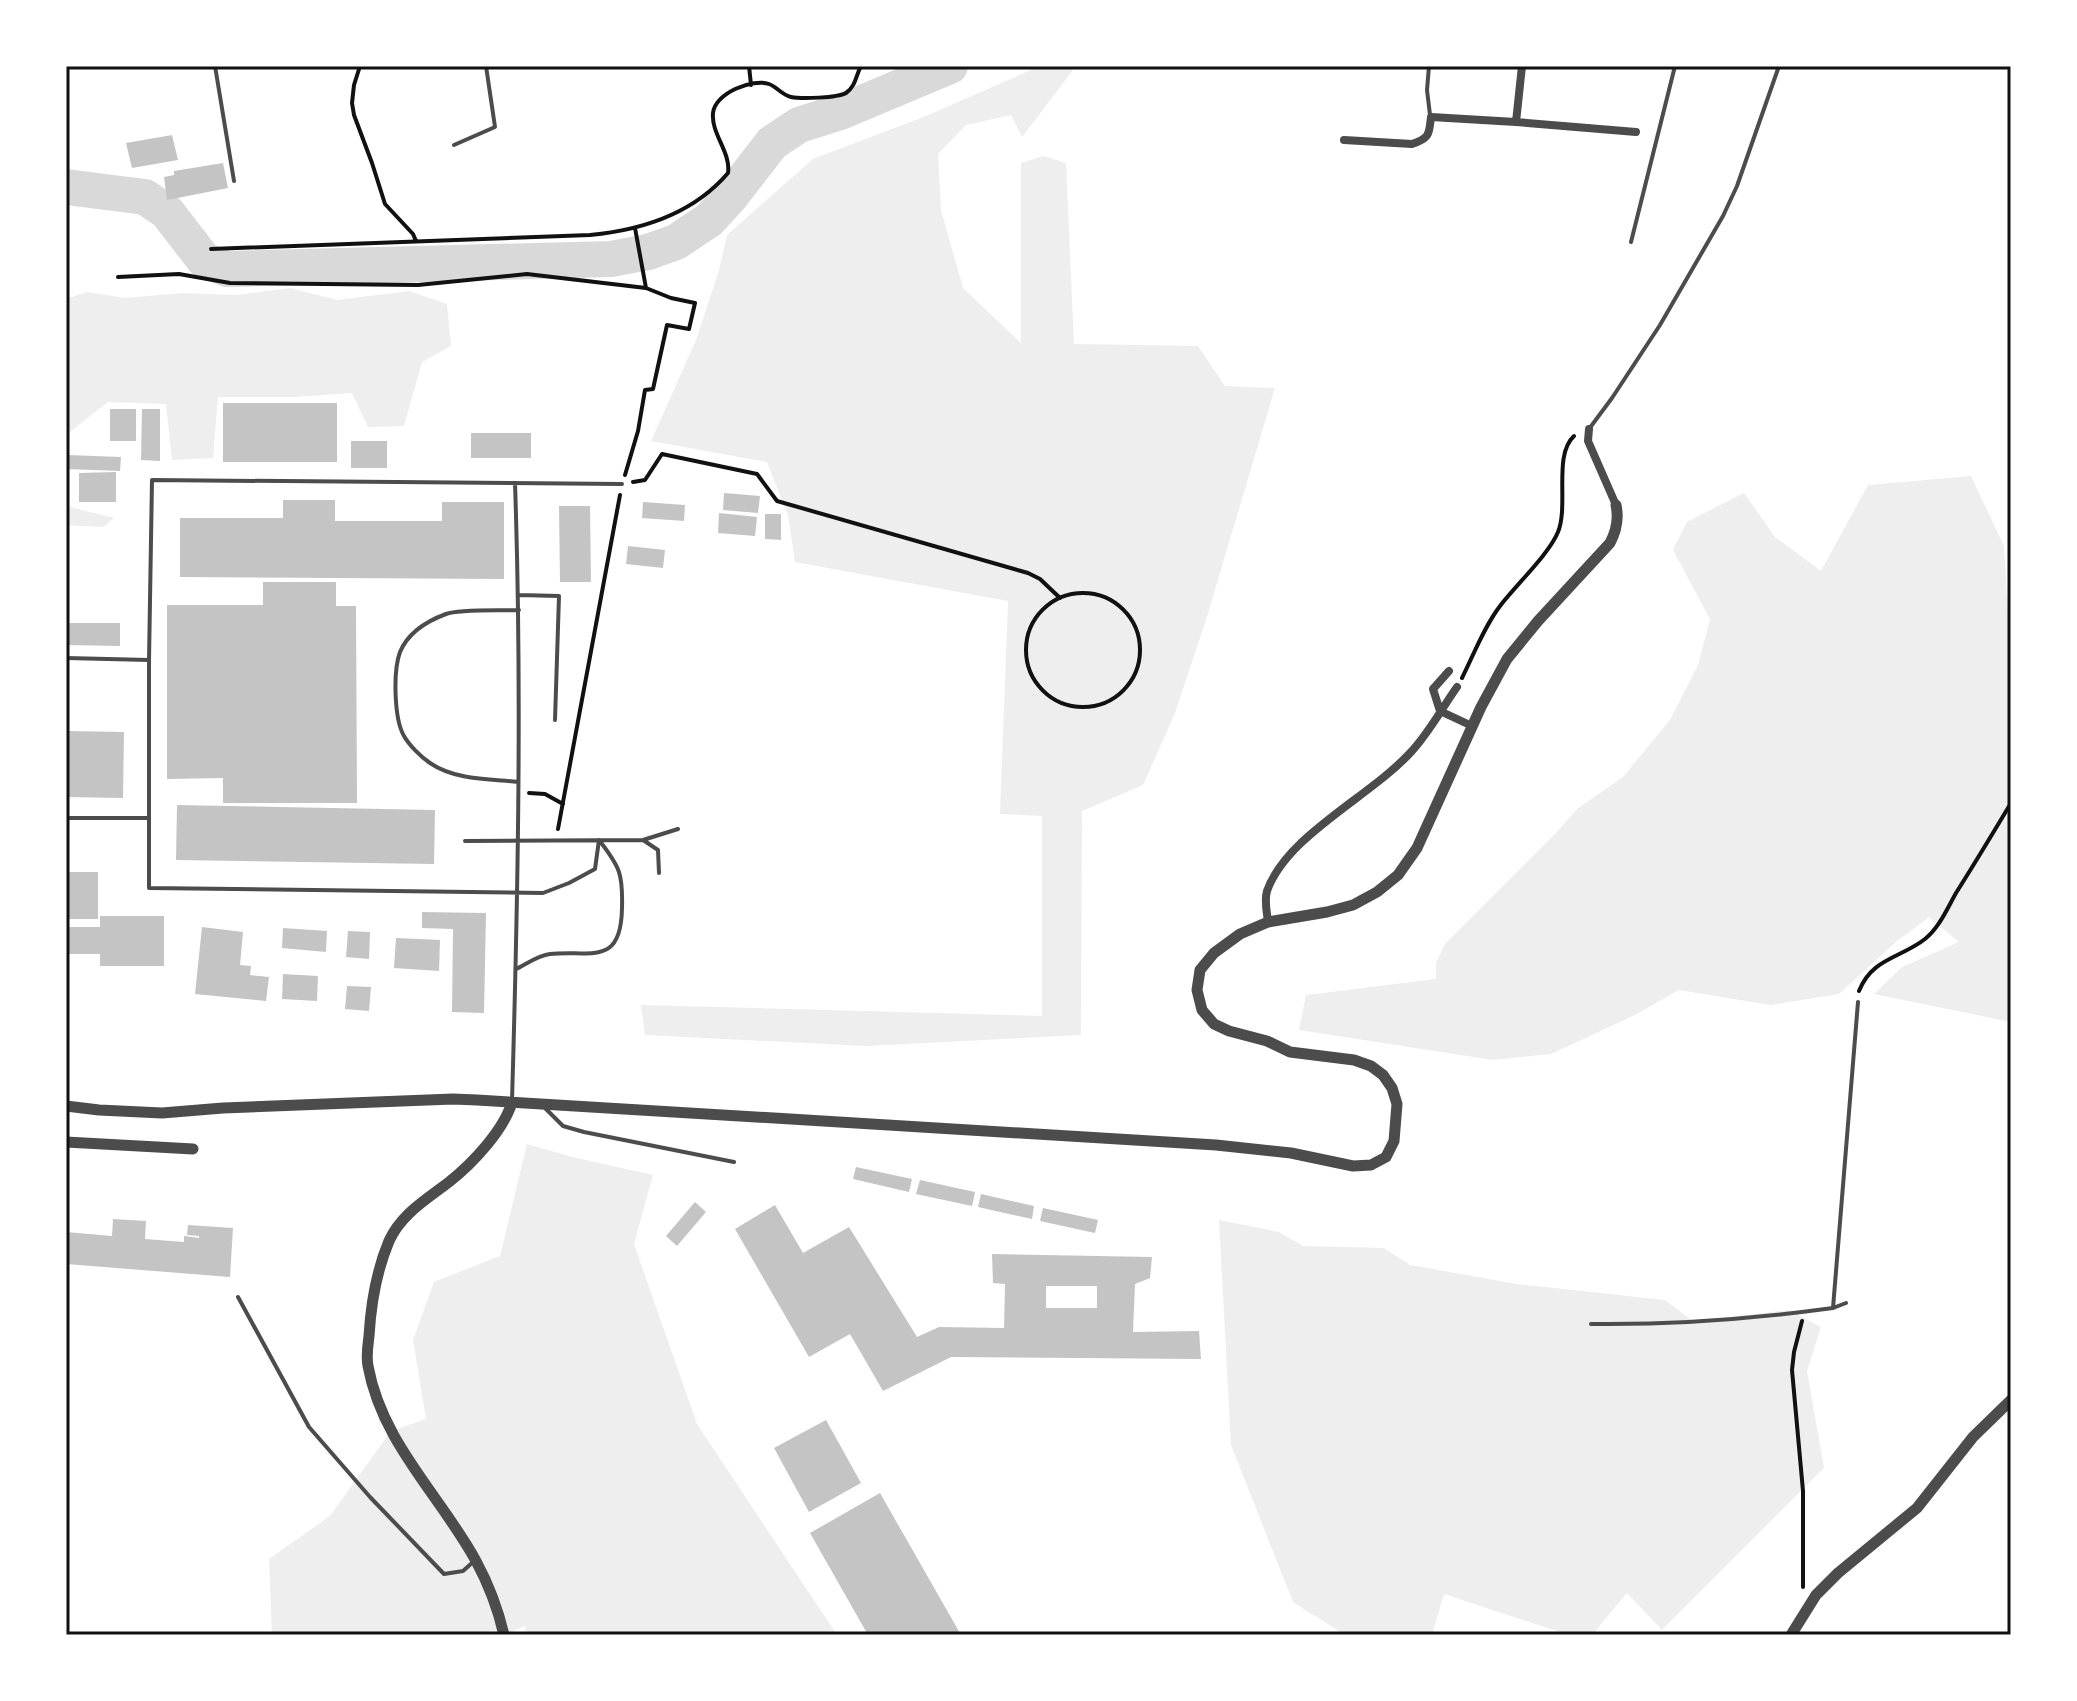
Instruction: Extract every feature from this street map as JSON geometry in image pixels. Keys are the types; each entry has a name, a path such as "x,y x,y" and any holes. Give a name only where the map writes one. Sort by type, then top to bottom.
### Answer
{"street":[{"path":"1516,122 1522,66"},
{"path":"1344,140 1412,144 1429,135 1431,117 1636,132"},
{"path":"66,1106 162,1113 453,1099 1216,1145 1291,1153 1353,1166 1371,1165 1386,1157 1394,1141 1396,1126 1395,1096 1383,1075 1371,1066 1354,1060 1290,1052 1214,1024 1202,1010 1197,990 1200,970 1214,953 1240,934 1268,922 1353,905 1377,892 1398,875 1417,848 1472,726 1507,659 1610,543 1616,532 1616,505 1588,441 1589,429"},
{"path":"1449,671 1433,689 1440,711 1472,726"},
{"path":"1268,922 1267,893 1285,859 1301,842 1374,786 1412,751 1457,687"},
{"path":"504,1635 492,1595 475,1559 404,1455 383,1415 367,1363 371,1304 378,1270 391,1236 414,1207 451,1180 496,1133 512,1102"},
{"path":"66,1142 193,1149"},
{"path":"1791,1635 1816,1595 1917,1508 1973,1437 2011,1400"}],"lane":[{"path":"215,66 234,181"},
{"path":"454,145 495,127 486,66"},
{"path":"1429,66 1427,90 1431,117"},
{"path":"1631,242 1675,66"},
{"path":"1589,429 1660,325 1723,216 1737,186 1779,66"},
{"path":"599,840 595,869 543,893 149,888 152,480 622,484"},
{"path":"512,1102 518,841 519,595 515,483"},
{"path":"519,595 559,596 555,720"},
{"path":"518,782 457,776 430,763 404,737 398,720 396,676 400,652 412,634 425,623 449,612 519,610"},
{"path":"66,658 149,660"},
{"path":"66,818 148,818"},
{"path":"465,841 643,840 678,829"},
{"path":"516,969 547,954 597,954 615,943 622,927 623,880 615,861 599,840"},
{"path":"643,840 658,850 659,873"},
{"path":"1833,1308 1858,1002"},
{"path":"540,1103 563,1126 734,1162"},
{"path":"238,1297 309,1427 370,1497 444,1574 463,1571 475,1559"},
{"path":"1591,1324 1711,1322 1833,1308 1846,1303"}],"path":[{"path":"360,66 354,85 354,115 385,204 417,242"},
{"path":"749,66 751,85"},
{"path":"211,249 590,235 636,230 684,210 728,173 728,161 713,113 726,93 740,87 767,83 791,97 837,96 851,89 861,66"},
{"path":"636,230 646,288"},
{"path":"118,277 179,274 230,283 418,285 527,274 646,288 695,303 689,329 667,325 653,389 645,390 638,431 622,484 556,840"},
{"path":"1457,687 1499,607 1558,534 1566,450 1570,440 1589,429"},
{"path":"622,484 645,480 662,454 757,474 777,501 1028,573 1040,579 1060,598"},
{"path":"1080,593 1099,595 1118,604 1131,618 1140,639 1140,659 1133,678 1121,693 1106,702 1087,707 1067,705 1049,696 1035,682 1028,663 1026,643 1038,616 1060,598 1080,593"},
{"path":"527,792 545,794 563,804"},
{"path":"1858,1002 1864,980 1889,958 1933,932 2011,803"},
{"path":"1805,1311 1792,1370 1803,1491 1803,1589 1807,1608"}],"shaded area":[{"path":"1040,66 1076,66 1022,137 1011,115 966,125 938,154 941,210 963,288 1021,343 1021,163 1043,156 1066,163 1074,344 1198,346 1225,386 1275,388 1206,620 1175,713 1143,785 1082,811 1081,1035 865,1046 645,1035 641,1005 1042,1016 1042,816 1000,814 1008,601 795,562 788,515 767,462 651,441 696,340 727,235 813,159 926,116"},
{"path":"290,288 337,300 409,291 447,304 451,346 422,362 404,426 368,427 352,393 218,397 213,458 172,460 166,404 108,402 66,435 66,299 87,292 125,298 182,293 237,295"},
{"path":"1971,476 2004,546 2008,616 2011,620 2011,1022 1874,994 1902,967 1959,942 1929,917 1897,941 1839,994 1770,1005 1679,990 1635,1015 1551,1054 1493,1060 1299,1030 1306,995 1436,979 1436,963 1445,944 1577,809 1623,777 1670,720 1698,665 1710,619 1673,550 1687,522 1744,493 1775,537 1821,571 1868,485"},
{"path":"66,506 114,518 103,527 66,525"},
{"path":"527,1144 653,1175 634,1244 697,1424 837,1635 526,1635 525,1626 504,1635 272,1635 269,1559 330,1516 391,1431 426,1419 413,1340 434,1282 500,1256"},
{"path":"1219,1220 1279,1232 1303,1246 1384,1248 1410,1265 1517,1284 1665,1300 1693,1321 1789,1310 1821,1327 1807,1371 1824,1468 1662,1630 1627,1593 1592,1635 1569,1635 1444,1594 1432,1635 1345,1635 1293,1602 1231,1445"}],"building":[{"path":"172,135 178,160 132,168 126,143"},
{"path":"223,163 228,188 167,200 164,177 174,175 174,171"},
{"path":"223,403 337,403 337,462 223,462"},
{"path":"110,409 136,409 136,441 110,441"},
{"path":"142,409 160,409 160,461 141,460"},
{"path":"471,433 531,433 531,458 471,458"},
{"path":"351,441 387,441 387,468 351,468"},
{"path":"67,455 121,457 120,471 66,469"},
{"path":"116,472 116,502 79,502 79,473"},
{"path":"724,493 760,496 758,513 723,510"},
{"path":"283,500 335,500 335,521 442,521 442,502 504,502 504,579 180,577 180,518 283,518"},
{"path":"643,502 685,505 684,521 642,518"},
{"path":"559,506 590,506 591,582 560,582"},
{"path":"719,513 757,517 755,536 718,533"},
{"path":"765,514 781,514 781,540 765,539"},
{"path":"628,546 665,550 663,568 626,564"},
{"path":"263,582 336,582 336,606 356,606 357,803 223,803 223,778 167,779 167,605 263,605"},
{"path":"66,623 120,623 120,646 66,645"},
{"path":"66,731 124,732 123,798 66,797"},
{"path":"177,805 435,810 434,864 176,860"},
{"path":"66,872 98,872 98,919 66,919"},
{"path":"422,912 486,913 484,1013 452,1012 453,929 422,928"},
{"path":"100,916 164,916 164,966 100,966 100,954 66,954 66,927 100,927"},
{"path":"202,927 243,932 240,965 251,966 250,975 269,977 266,1001 195,994"},
{"path":"283,928 327,931 326,952 282,948"},
{"path":"348,931 370,932 369,959 346,957"},
{"path":"396,938 440,940 439,971 394,968"},
{"path":"283,974 318,976 317,1001 282,999"},
{"path":"347,986 371,987 369,1011 345,1009"},
{"path":"856,1167 912,1179 909,1192 853,1179"},
{"path":"920,1180 975,1192 972,1206 916,1194"},
{"path":"981,1194 1034,1206 1032,1219 978,1207"},
{"path":"695,1202 706,1212 677,1246 666,1236"},
{"path":"775,1205 803,1253 849,1227 917,1337 939,1327 1004,1328 1005,1284 993,1283 992,1254 1152,1257 1150,1278 1135,1284 1133,1332 1199,1331 1201,1359 951,1357 883,1391 850,1334 809,1357 735,1229","holes":["1046,1286 1097,1286 1097,1308 1046,1308"]},
{"path":"1043,1208 1098,1220 1095,1233 1040,1221"},
{"path":"113,1219 146,1221 145,1239 184,1242 184,1236 199,1238 187,1235 188,1225 233,1228 230,1277 66,1264 66,1232 112,1236"},
{"path":"826,1420 861,1483 809,1512 774,1448"},
{"path":"880,1493 961,1635 868,1635 810,1533"}],"waterway":[{"path":"66,187 145,197 167,212 204,260 227,269 611,259 648,252 676,242 709,220 772,143 799,125 843,111 950,66"}]}
